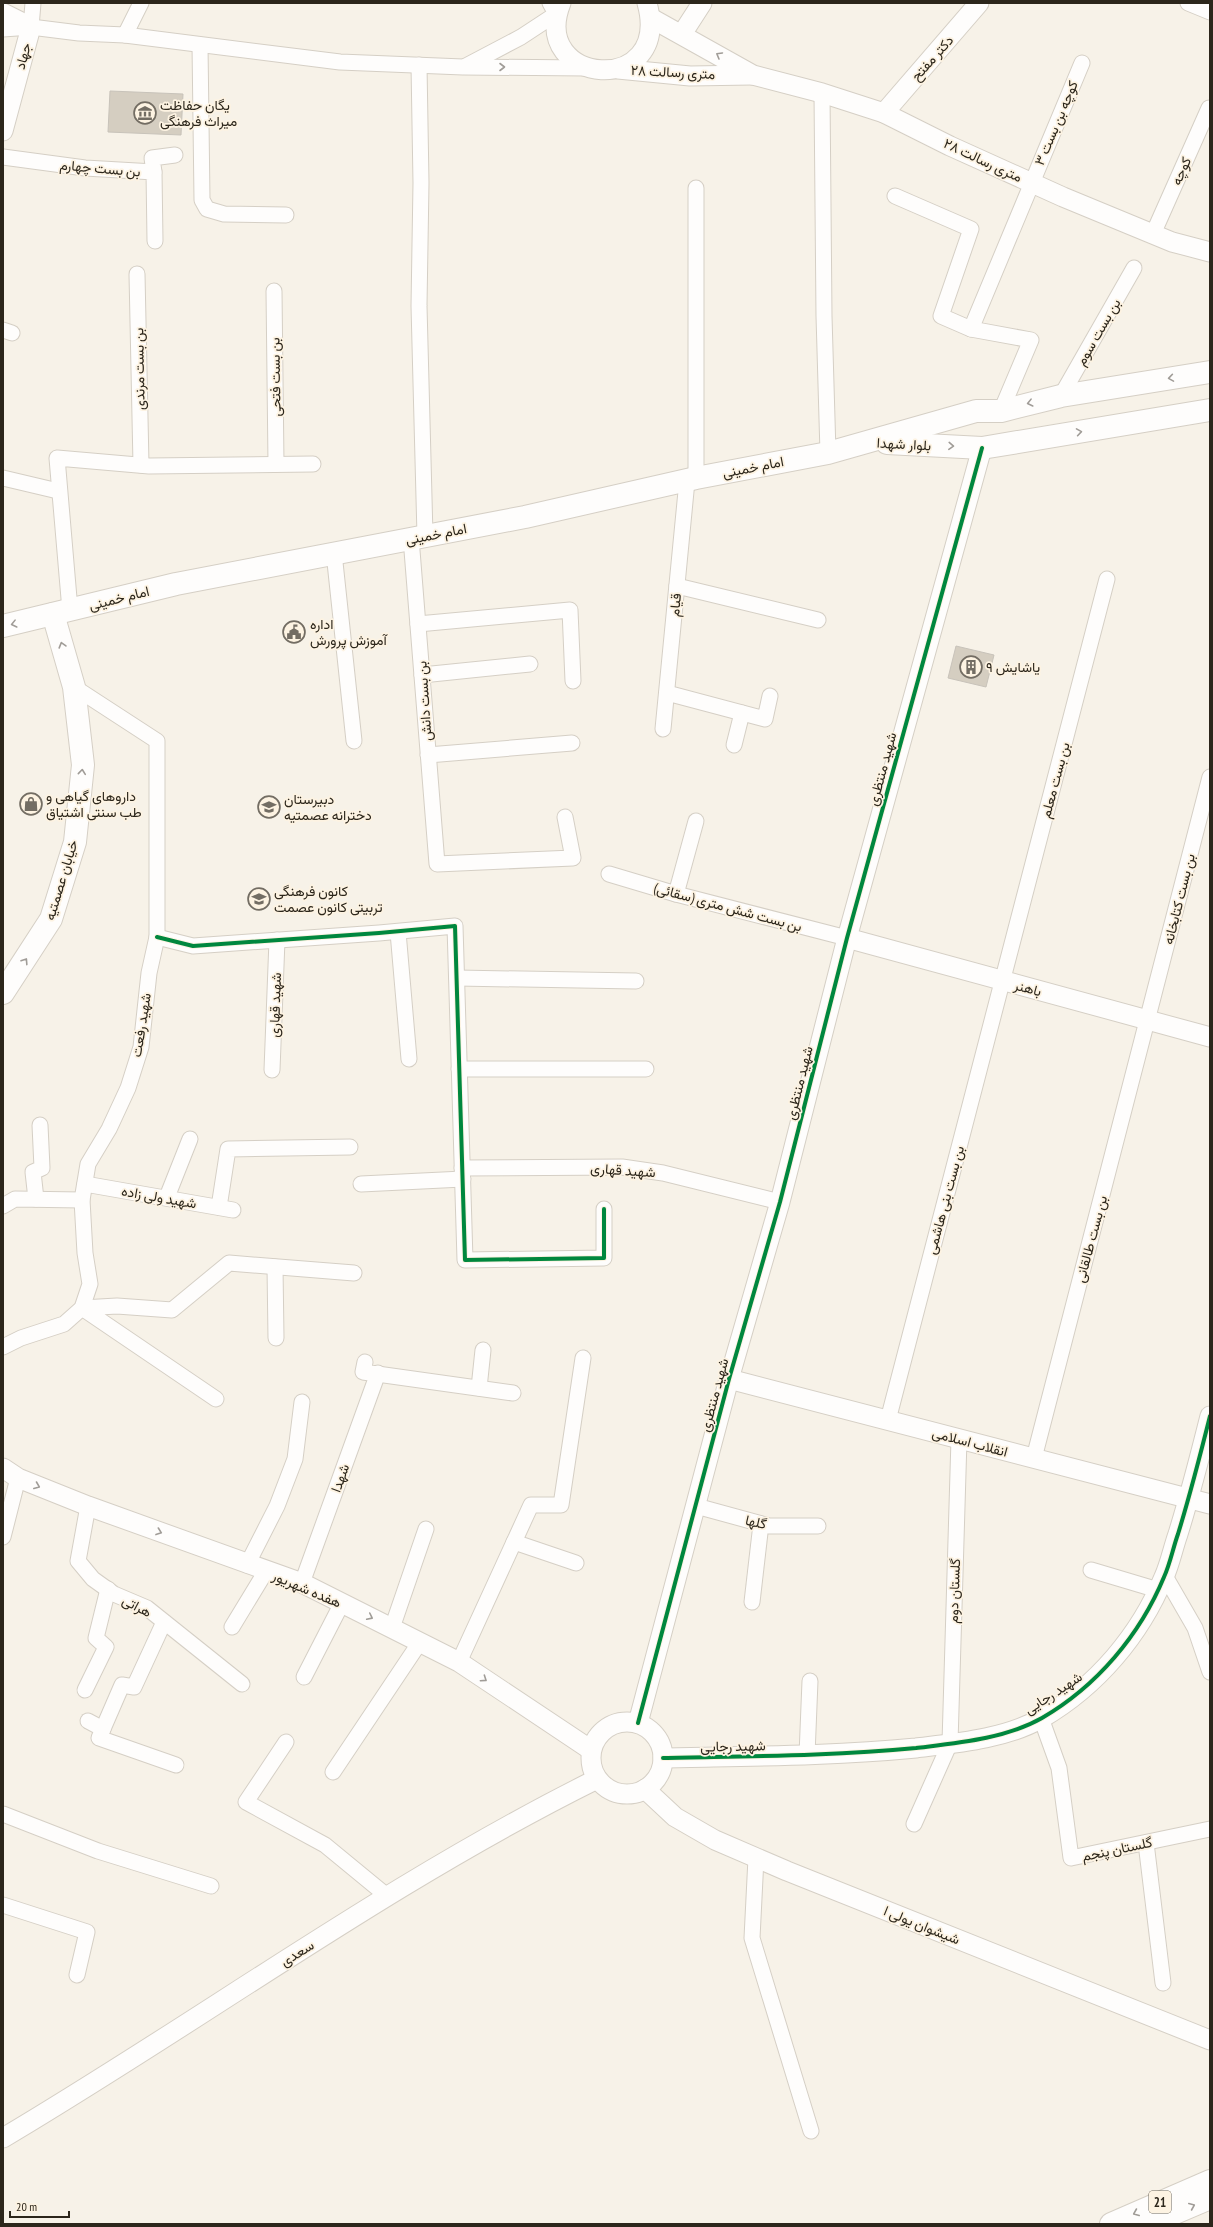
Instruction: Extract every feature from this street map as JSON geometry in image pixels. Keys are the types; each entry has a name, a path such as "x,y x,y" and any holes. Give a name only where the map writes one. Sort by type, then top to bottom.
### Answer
{"main road":[{"name":"بلوار شهدا","path":"870,442 976,411 1001,410 1061,396 1210,372"},
{"name":"بلوار شهدا","path":"870,442 982,448 1210,410"},
{"name":"امام خمینی","path":"3,626 176,584 418,537 828,453 870,442"},
{"name":"خیابان عصمتیه","path":"3,993 51,919 74,842 83,765 74,687 61,612"},
{"name":"21","path":"1111,2224 1210,2181"},
{"name":"21","path":"1149,2224 1210,2198"}],"street":[{"path":"31,27 33,3"},
{"path":"125,35 141,3"},
{"path":"682,34 702,3"},
{"name":"دکتر مفتح","path":"884,113 979,3"},
{"path":"1188,3 1210,12"},
{"path":"463,67 521,37 556,7"},
{"path":"556,7 556,31 561,47 572,59 586,68"},
{"path":"618,69 633,62 644,50 650,34 649,11"},
{"name":"۲۸ متری رسالت","path":"649,11 682,34 753,75 822,93 884,113 950,146 1031,183 1172,242 1209,249"},
{"path":"3,13 31,27"},
{"path":"3,29 31,27 79,33 125,35 340,62 463,67 586,68"},
{"name":"جهاد","path":"3,131 31,27"},
{"path":"200,45 202,200 207,209 224,214 286,215"},
{"name":"کوچه بن بست ۳","path":"971,328 1082,63"},
{"name":"بن بست دانش","path":"419,65 421,183 418,624 437,864 573,858 565,817"},
{"name":"۲۸ متری رسالت","path":"586,68 602,71 618,69 690,76 753,75"},
{"path":"822,93 824,316 828,453"},
{"name":"کوچه","path":"1154,234 1210,108"},
{"path":"154,172 152,158 175,155"},
{"name":"بن بست چهارم","path":"3,156 85,168 154,172 155,241"},
{"name":"قیام","path":"663,729 677,586 692,480 696,188"},
{"path":"895,196 971,229 941,316 971,328 1031,340 1001,410"},
{"name":"بن بست سوم","path":"1061,396 1134,268"},
{"name":"بن بست مرندی","path":"137,274 141,465"},
{"name":"بن بست فتحی","path":"274,290 276,464"},
{"name":"شهید منتظری","path":"638,1723 729,1379 780,1202 847,938 982,448"},
{"path":"61,612 57,458 141,465 313,464"},
{"path":"3,478 58,491"},
{"path":"334,553 354,741"},
{"name":"بن بست معلم","path":"1003,980 1107,579"},
{"path":"677,586 818,620"},
{"path":"418,624 570,610 573,681"},
{"path":"422,675 530,664"},
{"name":"شهید رفعت","path":"3,1347 21,1338 64,1324 82,1308 90,1284 82,1200 88,1164 109,1128 128,1088 141,1047 149,973 157,937 157,741 74,687"},
{"path":"667,693 765,719 770,696"},
{"path":"734,745 742,713"},
{"path":"428,755 572,743"},
{"name":"بن بست کتابخانه","path":"1147,1020 1210,777"},
{"path":"676,894 696,821"},
{"name":"بن بست شش متری (سقائی)","path":"609,874 676,894 847,938"},
{"path":"157,937 193,946 398,932 455,926 465,1260 604,1258 604,1209"},
{"path":"398,932 409,1059"},
{"name":"باهنر","path":"847,938 1210,1037"},
{"name":"شهید قهاری","path":"272,1070 277,940"},
{"path":"457,978 636,981"},
{"name":"بن بست بنی هاشمی","path":"888,1420 1003,980"},
{"name":"بن بست طالقانی","path":"1034,1458 1147,1020"},
{"path":"459,1069 646,1069"},
{"path":"36,1199 33,1172 42,1168 40,1124"},
{"path":"168,1197 190,1139"},
{"name":"شهید ولی زاده","path":"85,1184 168,1197 226,1209 228,1149 350,1147"},
{"name":"شهید قهاری","path":"362,1184 463,1173 622,1167 663,1173 780,1202"},
{"path":"3,1206 15,1198 82,1200"},
{"path":"82,1308 118,1306 172,1310 229,1263 354,1273"},
{"path":"275,1267 276,1338"},
{"path":"82,1308 216,1399"},
{"path":"479,1388 483,1350"},
{"path":"459,1662 531,1505 561,1505 582,1358"},
{"path":"365,1362 363,1372 513,1392"},
{"name":"شهدا","path":"302,1583 378,1373"},
{"name":"انقلاب اسلامی","path":"729,1379 1210,1504"},
{"path":"247,1565 277,1506 295,1459 302,1402"},
{"name":"شهید رجایی","path":"663,1758 851,1754 950,1743 1015,1729 1041,1718 1094,1680 1124,1648 1161,1583 1189,1498 1210,1416"},
{"name":"گلستان دوم","path":"950,1743 959,1439"},
{"path":"3,1537 10,1473"},
{"name":"هفده شهریور","path":"10,1473 88,1506 247,1565 302,1583 459,1662 591,1750"},
{"name":"هراتی","path":"88,1506 78,1561 93,1579 108,1589 147,1608 242,1684"},
{"name":"گلها","path":"696,1506 769,1526 818,1526"},
{"path":"752,1602 761,1524"},
{"path":"392,1628 426,1529"},
{"path":"514,1542 576,1563"},
{"path":"1091,1570 1161,1583 1195,1628 1210,1672"},
{"path":"232,1627 266,1571"},
{"path":"85,1690 106,1647 96,1638 108,1589"},
{"path":"304,1677 342,1603"},
{"path":"164,1622 134,1687 122,1685 99,1738 176,1765"},
{"path":"334,1772 420,1642"},
{"path":"807,1755 810,1681"},
{"name":"گلستان پنجم","path":"1041,1718 1059,1768 1071,1858 1210,1829"},
{"path":"88,1721 103,1729"},
{"path":"623,1721 638,1723 651,1730 660,1743 663,1758 660,1772 651,1785 638,1792 623,1794 608,1789 597,1779 591,1765 591,1750 598,1735 608,1726 623,1721"},
{"path":"286,1742 246,1802 325,1845 387,1896"},
{"path":"914,1824 950,1743"},
{"name":"سعدی","path":"3,2138 387,1896 525,1815 597,1779"},
{"name":"شیشوان یولی ا","path":"645,1789 675,1817 715,1840 756,1858 1210,2040"},
{"path":"3,1814 98,1851 211,1886"},
{"path":"1146,1842 1163,1983"},
{"path":"756,1858 752,1938 811,2131"},
{"path":"3,1905 87,1932 77,1975"}],"building":[{"name":"یگان حفاظت میراث فرهنگی","path":"110,91 183,94 181,135 108,132"},
{"name":"یاشایش ۹","path":"956,646 994,655 986,687 948,678"}],"cycle path":[{"path":"638,1723 729,1379 780,1202 847,938 982,448"},
{"path":"157,937 193,946 455,926 465,1260 604,1258 604,1209"},
{"path":"663,1758 821,1754 916,1748 964,1742 997,1735 1028,1725 1042,1718 1081,1691 1098,1675 1115,1657 1143,1619 1170,1561 1191,1490 1210,1416"}],"place":[{"name":"یگان حفاظت میراث فرهنگی","path":"145,113"},
{"name":"اداره آموزش پرورش","path":"294,632"},
{"name":"یاشایش ۹","path":"971,667"},
{"name":"داروهای گیاهی و طب سنتی اشتیاق","path":"31,804"},
{"name":"دبیرستان دخترانه عصمتیه","path":"269,807"},
{"name":"کانون فرهنگی تربیتی کانون عصمت","path":"259,899"}]}
